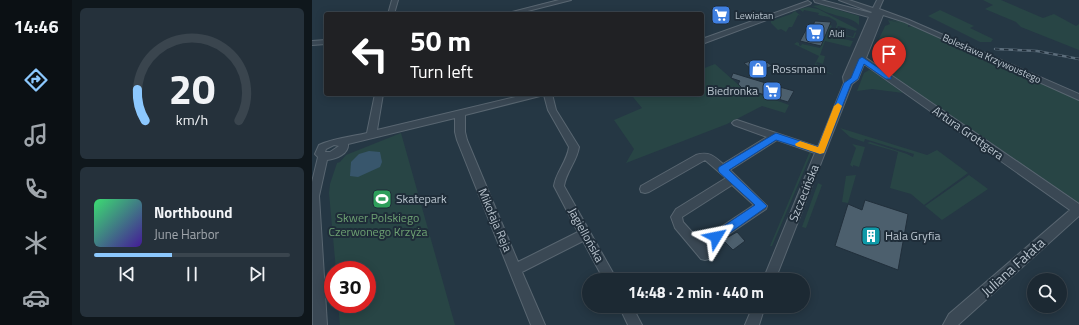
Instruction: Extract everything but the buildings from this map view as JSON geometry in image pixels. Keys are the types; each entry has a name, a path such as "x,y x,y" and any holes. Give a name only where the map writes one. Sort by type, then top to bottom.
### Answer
{"street":[{"path":"392,12 395,0"},
{"path":"516,12 568,0"},
{"path":"794,8 800,0 808,3"},
{"path":"704,41 817,0 877,14"},
{"path":"842,0 858,4 877,14"},
{"path":"858,4 881,1"},
{"name":"Szczecińska","path":"772,273 848,83 854,79 859,57 881,1"},
{"name":"Bolesława Krzywoustego","path":"877,14 904,20 1079,97"},
{"path":"312,43 324,42"},
{"name":"Artura Grottgera","path":"859,57 1078,210"},
{"path":"371,136 379,96"},
{"path":"320,174 341,149 371,136 532,96"},
{"name":"Jagiellońska","path":"549,96 553,112 575,149 573,157 560,181 560,190 607,273"},
{"name":"Mikołaja Reja","path":"460,113 461,136 538,325"},
{"path":"737,124 820,151"},
{"path":"318,153 341,149 385,133"},
{"path":"723,169 776,136"},
{"path":"318,153 333,142 341,149"},
{"path":"318,153 320,174 314,196 314,247 320,325"},
{"path":"645,189 703,156 710,158 723,169 762,206 702,252 679,225 676,220 676,216 681,211 733,179"},
{"name":"Juliana Fałata","path":"950,325 954,319 1078,210"},
{"path":"516,269 585,234"},
{"path":"629,313 635,325"},
{"path":"752,325 756,313"}],"green space":[{"path":"983,0 1001,0 1043,18 1054,14 1076,26 1079,24 1079,50 1021,27 1016,22 985,9 993,5"},
{"path":"821,5 859,16 859,25 849,19 811,6"},
{"path":"808,7 818,9 857,29 856,31 838,26 835,32 853,37 855,32 854,38 834,34 837,24 836,21 829,17 804,10 803,12 799,9"},
{"path":"940,10 974,26 970,28 993,39 991,42 980,42 928,16"},
{"path":"795,11 801,16 798,15 792,27 789,27 786,32 781,29 778,30 771,23 771,21 791,14"},
{"path":"887,19 910,23 908,27 912,26 1079,100 1079,203 877,65 874,56 875,51 878,40 885,26 890,24 888,20 900,23"},
{"path":"830,25 832,26 828,33 829,36 853,41 850,47 825,41 820,55 825,56 823,64 817,62 816,64 822,66 823,68 816,65 815,66 834,75 813,68 819,56 794,44 797,42 801,46 802,44 820,48"},
{"path":"715,64 742,88 789,105 785,113 762,106 727,124 626,163 634,149 614,120 642,108 633,97 635,96 704,96 704,68"},
{"path":"869,70 903,93 872,89 857,91 864,73"},
{"path":"840,128 927,155 937,150 968,173 924,205 911,194 890,188 898,152 867,143 870,142 913,157 914,154 865,139 864,142 850,137"},
{"name":"Skwer Polskiego Czerwonego Krzyża","path":"401,133 455,325 340,325 339,313 376,313 376,261 335,261 329,193 330,184 337,163 340,162 346,155"},
{"path":"852,144 865,147 859,167 853,165 853,167 850,165 856,148"},
{"path":"810,151 812,152 772,246 770,246"},
{"path":"856,175 848,203 842,202 846,176"},
{"path":"969,175 988,189 942,220 925,206"},
{"path":"818,183 822,185 806,228 802,227"}],"water":[{"path":"369,151 380,152 382,162 380,167 358,177 350,176 351,162 359,154"}],"railway":[{"path":"995,49 1037,51 1079,59"}],"slow traffic":[{"path":"800,144 820,151 838,106"}],"place":[{"name":"Lewiatan","path":"721,15"},
{"name":"Aldi","path":"815,33"},
{"name":"Rossmann","path":"758,69"},
{"name":"Biedronka","path":"772,91"},
{"name":"Skatepark","path":"382,199"},
{"name":"Hala Gryfia","path":"871,236"}],"route":[{"path":"716,237 762,206 723,169 776,136 820,151 848,83 854,79 862,59 889,78"}]}
